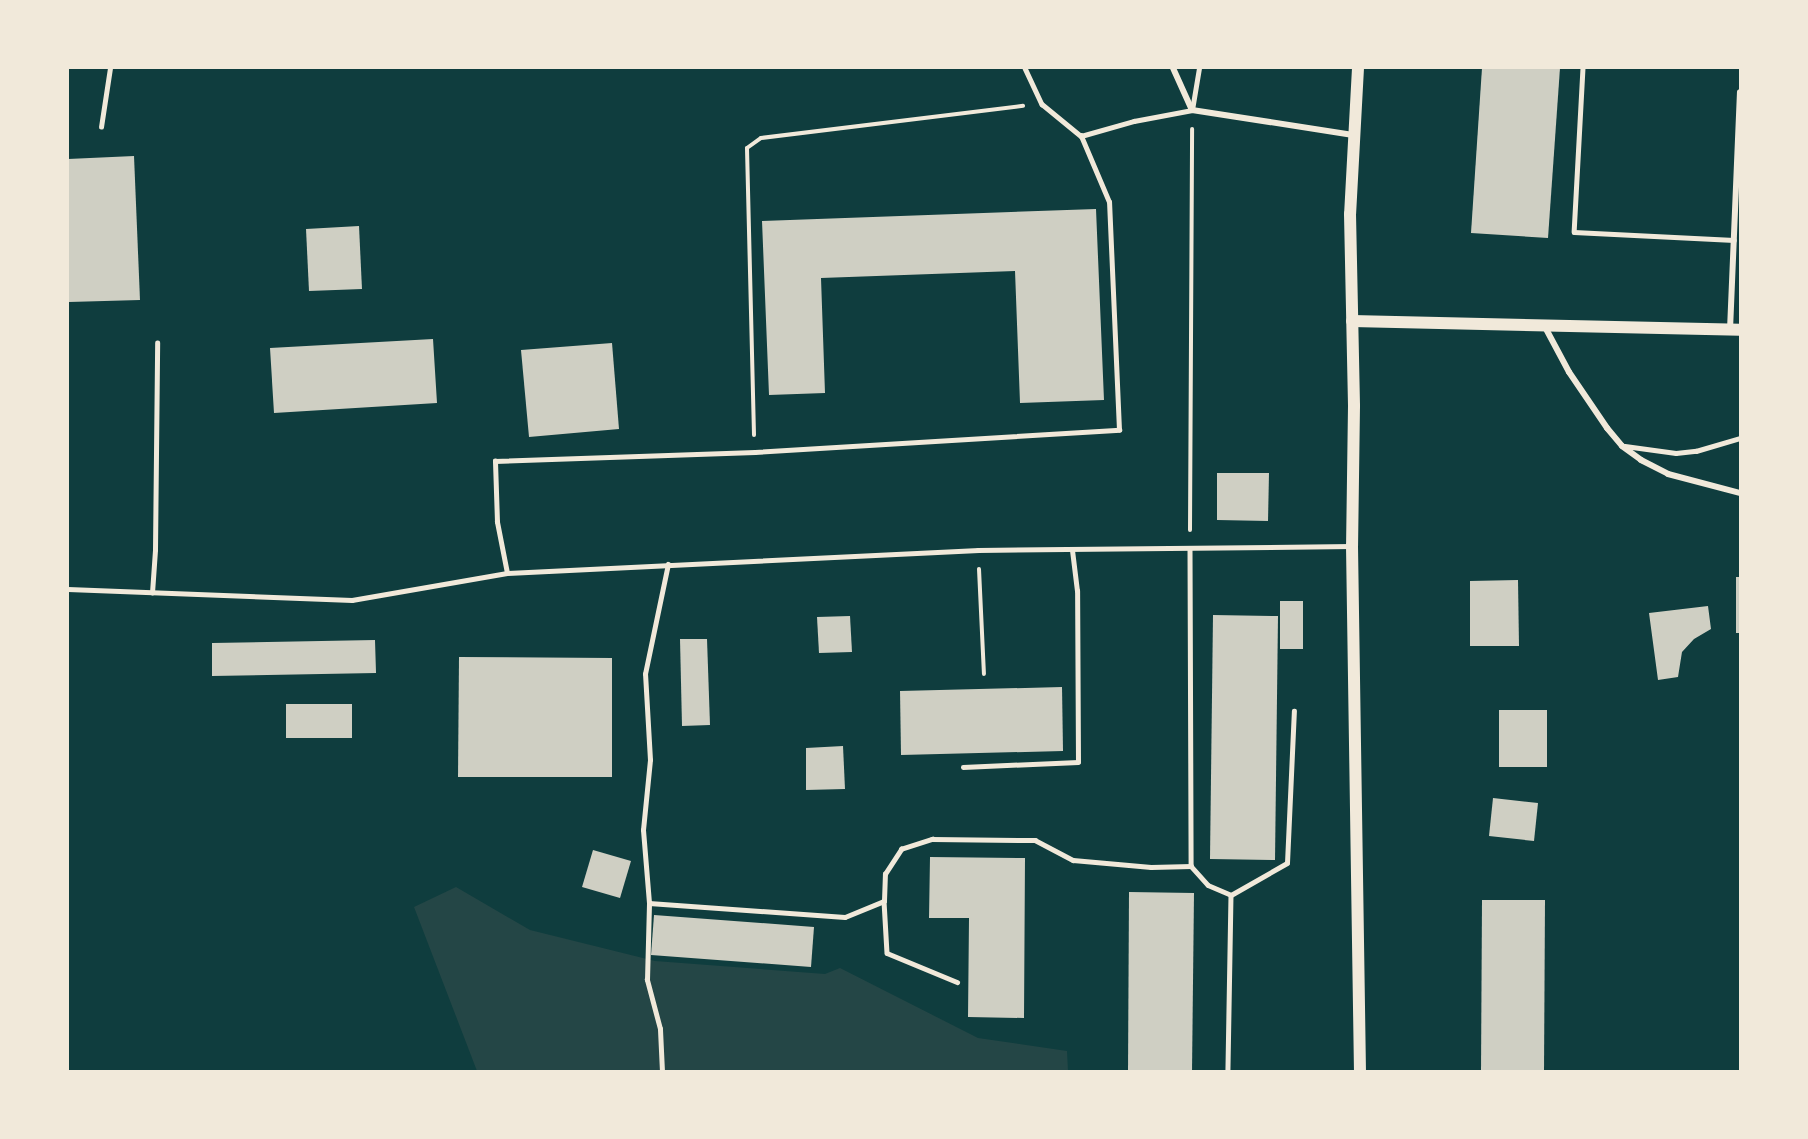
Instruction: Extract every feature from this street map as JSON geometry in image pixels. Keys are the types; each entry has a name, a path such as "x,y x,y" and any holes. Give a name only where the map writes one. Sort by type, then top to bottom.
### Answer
{"main road":[{"path":"1358,68 1350,214 1352,546 1360,1071"},
{"path":"1352,321 1735,330"}],"street":[{"path":"1173,68 1192,110 1353,135"},
{"path":"1735,330 1734,240 1738,188 1740,92"},
{"path":"1544,324 1569,372 1622,446 1641,460 1668,474 1740,493"}],"lane":[{"path":"101,127 111,68"},
{"path":"507,573 497,522 495,461 755,452 1119,430 1109,202 1081,136 1042,104 1026,68"},
{"path":"1081,136 1134,121 1192,110 1199,68"},
{"path":"1583,68 1574,232 1734,240"},
{"path":"152,593 155,550 157,343"},
{"path":"1622,446 1676,453 1696,451 1740,438"},
{"path":"68,589 352,600 507,573 668,564 978,550 1352,546"},
{"path":"1190,548 1191,866 1208,885 1232,895"},
{"path":"963,767 1078,762 1077,591 1072,550"},
{"path":"662,1071 660,1029 646,980 649,903 643,830 650,760 645,675 668,564"},
{"path":"1232,895 1287,863 1294,711"},
{"path":"957,982 887,953 885,873 902,849 932,839 1035,840 1072,860 1151,867 1191,866"},
{"path":"1228,1071 1232,895"},
{"path":"649,903 845,917 884,901"}],"path":[{"path":"755,452 747,148 761,138 1042,104"},
{"path":"1190,548 1192,110"},
{"path":"978,550 984,674"}],"shaded area":[{"path":"456,887 530,930 655,961 825,974 840,968 978,1038 1067,1051 1068,1071 477,1071 414,907"}],"building":[{"path":"1482,68 1560,68 1548,238 1471,233"},
{"path":"134,156 140,300 69,302 68,159"},
{"path":"1096,209 1104,400 1020,403 1015,271 821,278 825,393 769,395 762,221"},
{"path":"359,226 362,289 309,291 306,229"},
{"path":"433,339 437,403 274,413 270,348"},
{"path":"612,343 619,429 529,437 521,350"},
{"path":"1217,473 1269,473 1268,521 1217,520"},
{"path":"1736,577 1740,577 1740,633 1736,633"},
{"path":"1518,580 1519,646 1470,646 1470,581"},
{"path":"1280,601 1303,601 1303,649 1280,649"},
{"path":"1708,606 1711,629 1694,639 1682,652 1678,677 1658,680 1649,613"},
{"path":"1213,615 1278,616 1275,860 1210,859"},
{"path":"850,616 852,652 819,653 817,617"},
{"path":"680,639 707,639 710,725 682,726"},
{"path":"375,640 376,673 212,676 212,643"},
{"path":"459,657 612,658 612,777 458,777"},
{"path":"1062,687 1063,751 901,755 900,691"},
{"path":"286,704 352,704 352,738 286,738"},
{"path":"1499,710 1547,710 1547,767 1499,767"},
{"path":"843,746 845,789 806,790 806,748"},
{"path":"1493,798 1538,803 1534,841 1489,836"},
{"path":"593,850 631,861 620,898 582,887"},
{"path":"930,857 1025,858 1024,1018 968,1017 969,918 929,918"},
{"path":"1129,892 1194,893 1192,1072 1128,1072"},
{"path":"1482,900 1545,900 1544,1072 1481,1072"},
{"path":"654,915 814,927 811,967 651,955"}]}
